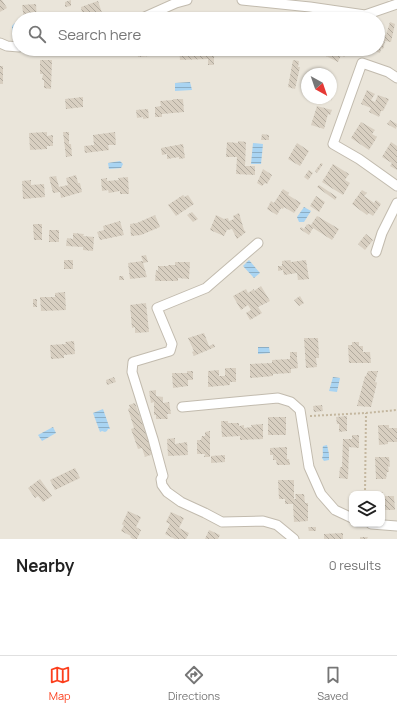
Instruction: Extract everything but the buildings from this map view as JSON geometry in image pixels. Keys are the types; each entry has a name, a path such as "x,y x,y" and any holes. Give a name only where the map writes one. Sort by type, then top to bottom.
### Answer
{"street":[{"path":"156,12 187,0"},
{"path":"242,0 344,12"},
{"path":"374,12 397,4"},
{"path":"0,43 12,46"},
{"path":"397,78 388,72 362,63 333,144 359,159 397,186"},
{"path":"376,252 382,233 397,203"},
{"path":"258,243 206,288 157,308 172,344 170,351 133,362 132,372 163,476 161,479 162,484 167,492 181,502 205,512 222,522 263,521 277,525 294,539"},
{"path":"182,407 278,398 291,402 300,410 309,467 320,494 335,510 349,517"},
{"path":"385,525 397,526"}],"path":[{"path":"301,416 397,410"},
{"path":"365,491 366,413"}],"shaded area":[{"path":"0,0 388,0 397,8 397,539 0,539"}],"water":[{"path":"190,82 192,90 175,91 175,83"},
{"path":"253,143 263,144 261,164 251,164"},
{"path":"120,161 123,164 121,168 109,169 108,163"},
{"path":"304,207 311,211 304,222 299,222 297,217"},
{"path":"249,260 260,273 254,278 243,266"},
{"path":"258,347 269,347 270,353 258,354"},
{"path":"333,377 340,378 337,392 329,391"},
{"path":"103,409 110,429 105,432 100,432 93,413"},
{"path":"53,427 56,433 42,441 38,435"},
{"path":"327,445 329,460 324,461 322,458 323,446"}]}
